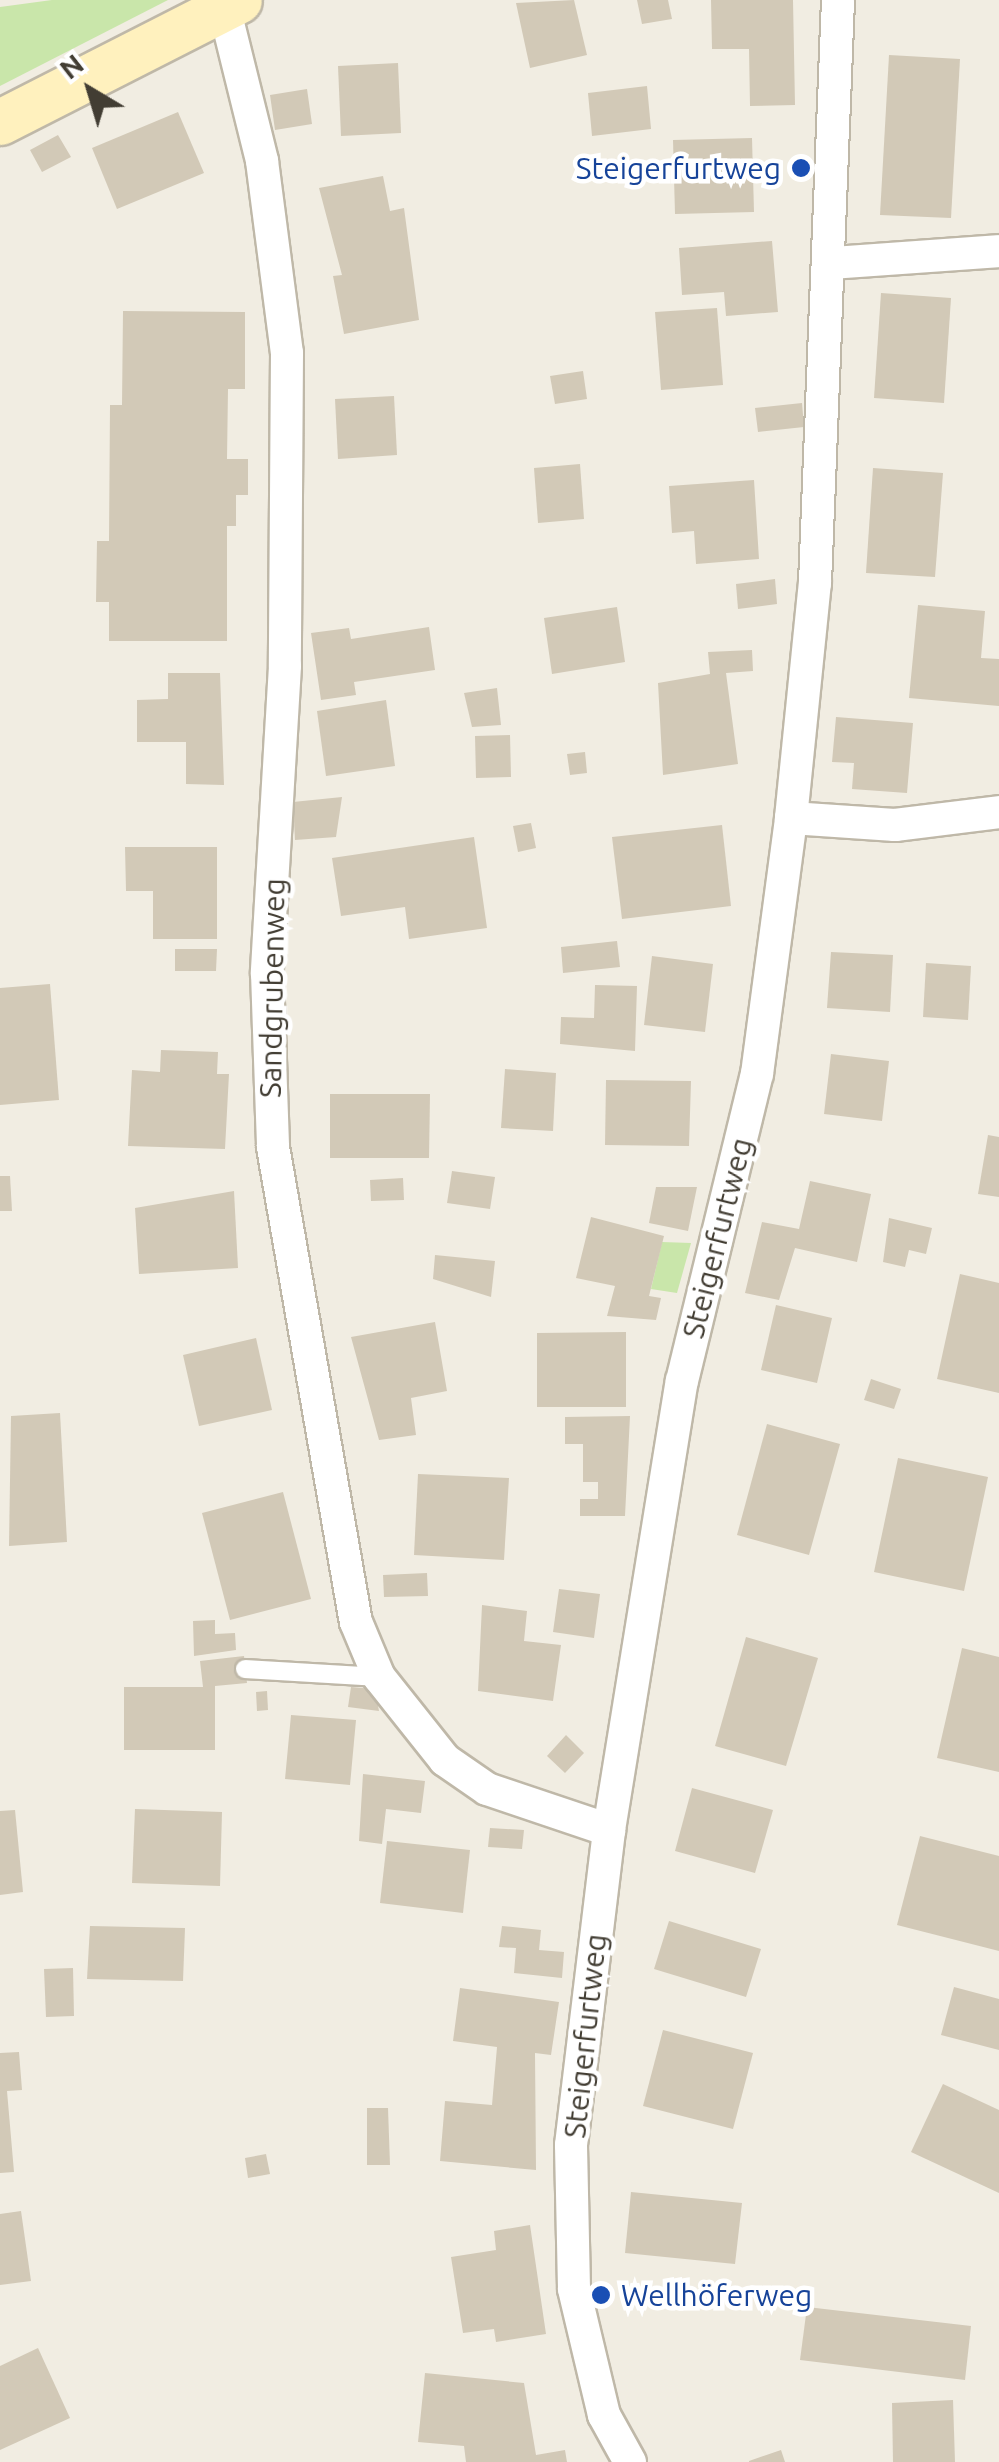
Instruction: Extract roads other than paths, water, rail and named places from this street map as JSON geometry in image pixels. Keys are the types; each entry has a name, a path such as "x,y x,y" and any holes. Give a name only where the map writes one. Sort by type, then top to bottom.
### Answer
{"street":[{"name":"Steigerfurtweg","path":"630,2462 604,2415 574,2289 571,2145 608,1830 682,1381 757,1074 791,818 832,263 838,0"},
{"path":"0,122 231,4"},
{"name":"Sandgrubenweg","path":"231,4 262,161 287,353 285,666 266,973 273,1147 356,1622 379,1678 412,1727 487,1789 608,1830"},
{"path":"832,263 999,251"},
{"path":"791,818 895,824 999,812"}],"lane":[{"path":"245,1669 379,1678"}],"place":[{"name":"Steigerfurtweg","path":"801,168"},
{"name":"Wellhöferweg","path":"601,2295"}]}
